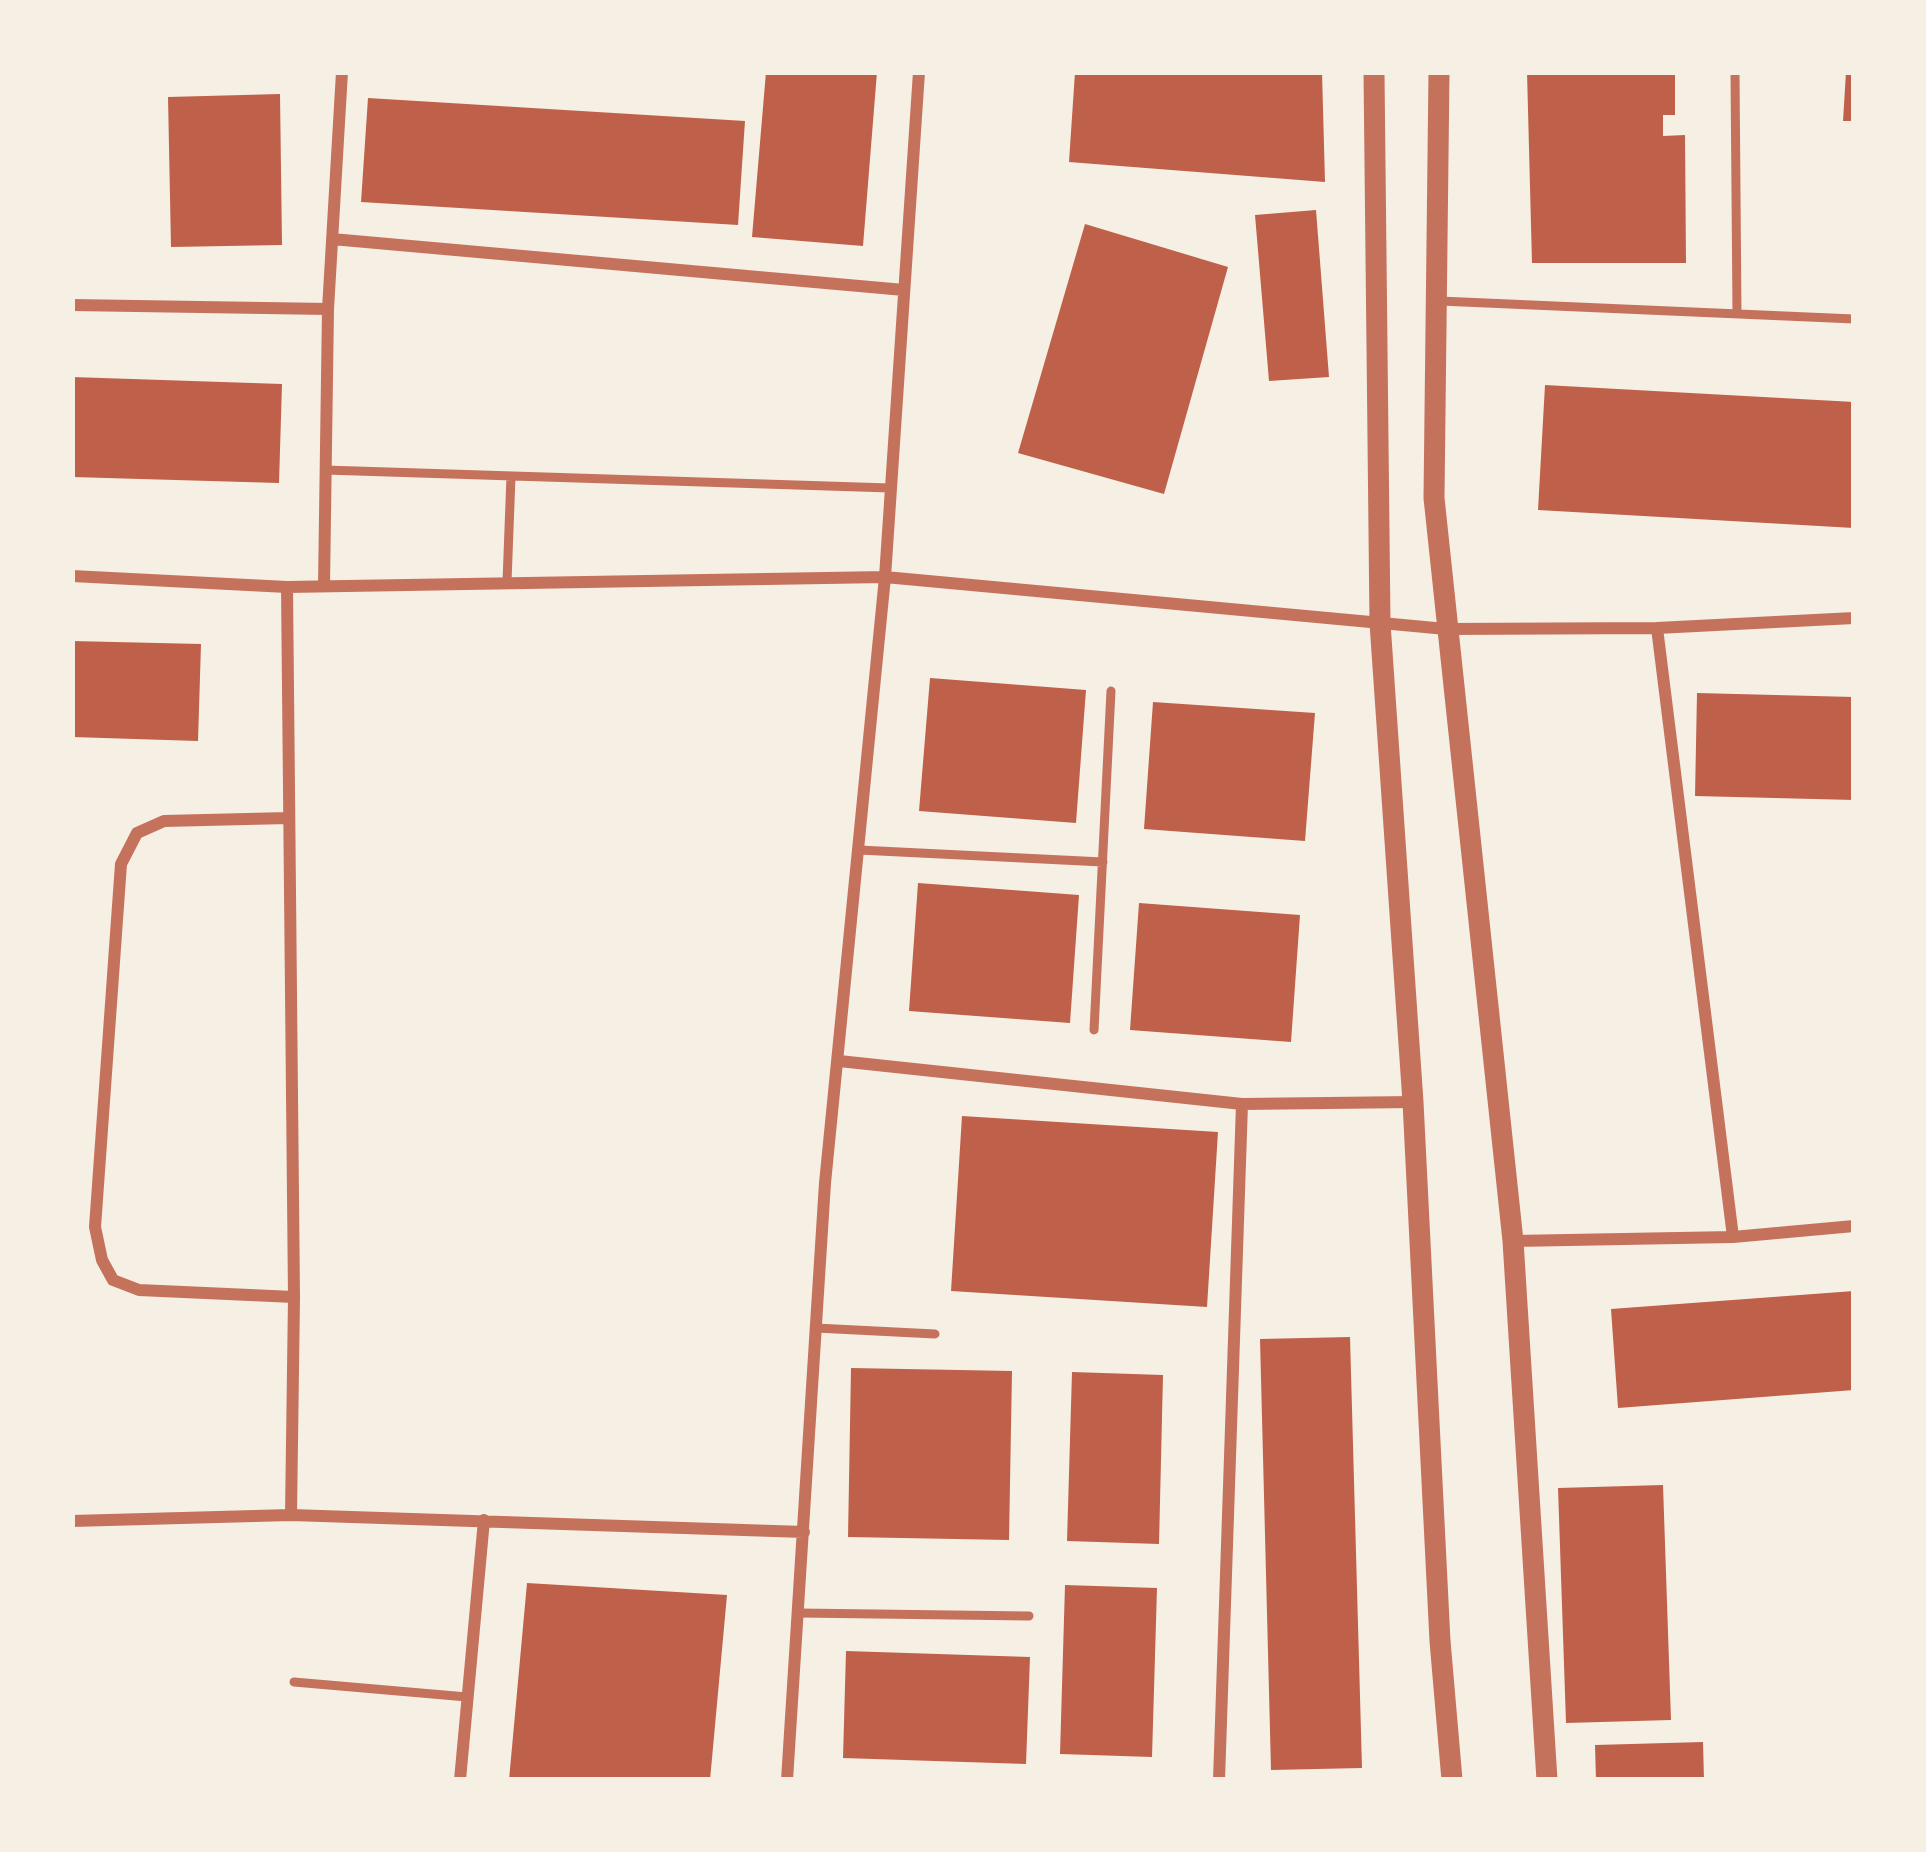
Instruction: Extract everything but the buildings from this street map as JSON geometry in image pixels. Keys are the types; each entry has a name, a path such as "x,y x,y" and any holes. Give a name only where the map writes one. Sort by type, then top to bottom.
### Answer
{"street":[{"path":"324,585 328,310 342,72"},
{"path":"787,1780 825,1183 885,577 919,72"},
{"path":"1374,72 1380,623 1452,1780"},
{"path":"1439,72 1434,498 1514,1241 1547,1780"},
{"path":"332,239 904,290"},
{"path":"72,305 328,310"},
{"path":"72,576 287,586 885,577 1446,629 1657,628 1854,618"},
{"path":"287,586 295,1297 290,1515"},
{"path":"1657,628 1733,1237"},
{"path":"288,818 164,820 137,833 121,864 95,1228 102,1260 113,1280 139,1290 295,1297"},
{"path":"839,1061 1242,1104 1413,1102"},
{"path":"1219,1780 1242,1104"},
{"path":"1514,1241 1733,1237 1854,1226"},
{"path":"72,1521 290,1515 805,1532"},
{"path":"460,1780 484,1520"}],"lane":[{"path":"1735,72 1737,314"},
{"path":"1436,301 1854,319"},
{"path":"326,470 890,488"},
{"path":"507,582 511,476"},
{"path":"1094,1030 1111,691"},
{"path":"859,850 1102,862"},
{"path":"816,1328 935,1334"},
{"path":"799,1612 1029,1616"},
{"path":"294,1682 467,1697"}]}
